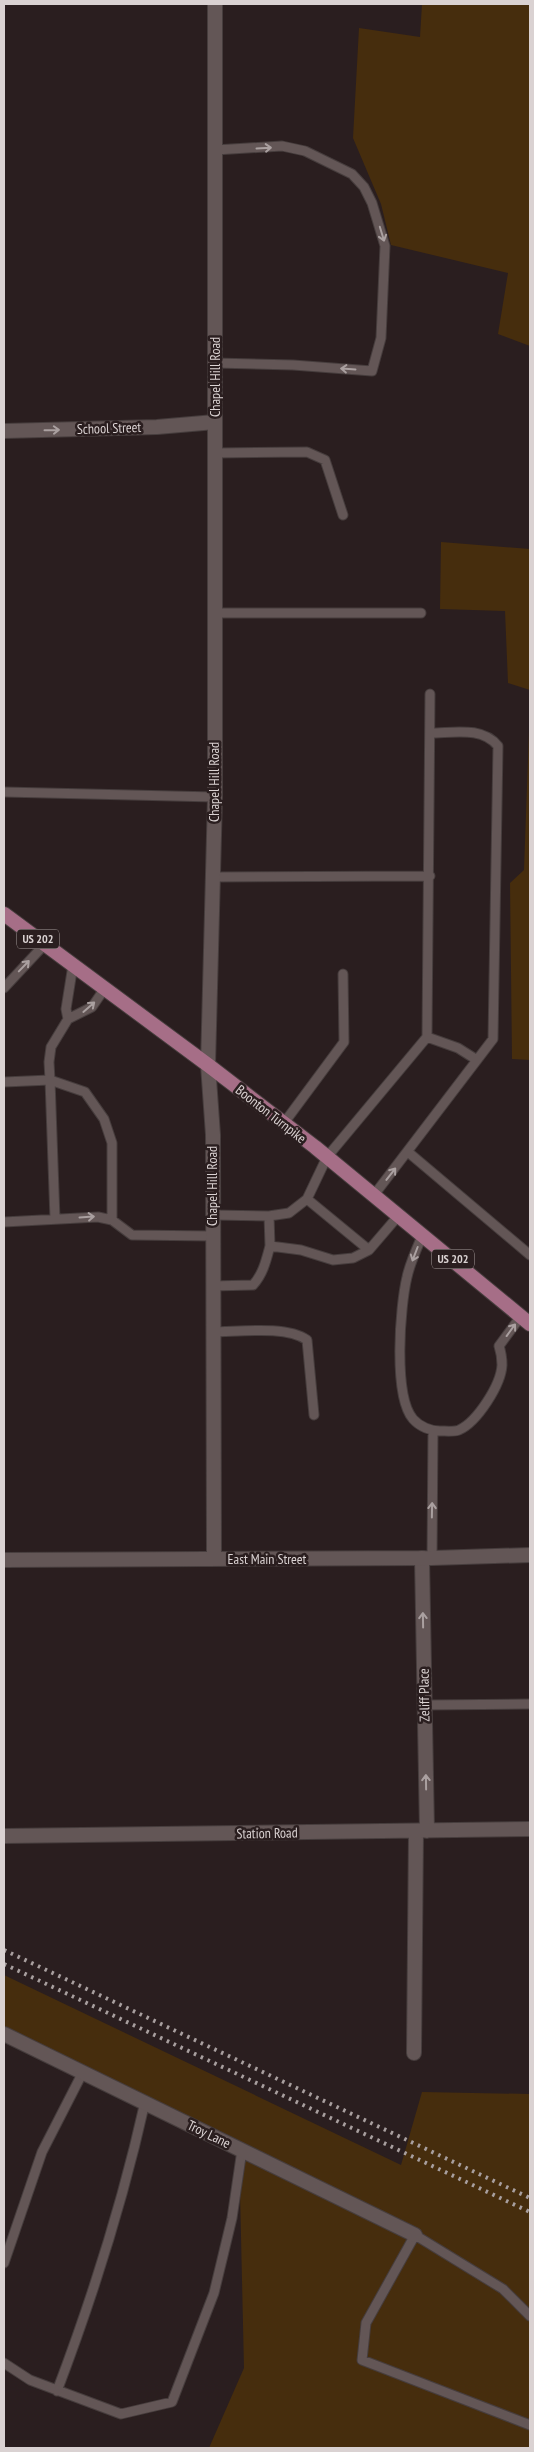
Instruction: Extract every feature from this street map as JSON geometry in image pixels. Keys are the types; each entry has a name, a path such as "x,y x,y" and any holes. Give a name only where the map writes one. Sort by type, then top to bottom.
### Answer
{"main road":[{"name":"Chapel Hill Road","path":"214,1559 213,1135 208,1065 215,796 213,613 215,4"},
{"name":"School Street","path":"4,431 138,427 215,422"},
{"name":"Boonton Turnpike","path":"4,914 284,1123 423,1234 526,1320"},
{"name":"East Main Street","path":"4,1560 427,1558 530,1555"},
{"name":"Zeliff Place","path":"414,2053 422,1831 427,1558"},
{"name":"Station Road","path":"4,1836 530,1829"},
{"name":"Troy Lane","path":"4,2034 415,2235"}],"lane":[{"path":"215,150 282,146 305,151 352,174 364,187 372,203 385,246 381,338 372,371 293,365 215,363"},
{"path":"215,453 307,452 325,460 343,515"},
{"path":"213,613 421,613"},
{"path":"212,1215 269,1216 289,1213 307,1199 327,1157 427,1037 430,876 430,694"},
{"path":"374,1195 493,1039 498,746 493,740 481,733 430,734"},
{"path":"4,792 215,796"},
{"path":"213,878 430,876"},
{"path":"4,988 44,944"},
{"path":"68,1019 66,1009 72,964"},
{"path":"284,1123 344,1042 342,974"},
{"path":"55,1219 49,1062 51,1047 68,1019 92,1007 105,988"},
{"path":"427,1037 458,1048 477,1060"},
{"path":"4,1082 50,1080 84,1092 104,1119 112,1143 112,1220"},
{"path":"408,1152 530,1255"},
{"path":"307,1199 369,1250"},
{"path":"270,1246 301,1250 333,1260 353,1258 369,1250 399,1215"},
{"path":"212,1286 253,1285 259,1278 266,1264 270,1246 269,1216"},
{"path":"4,1222 98,1217 112,1220 132,1235 212,1236"},
{"path":"423,1234 407,1275 403,1292 399,1372 403,1401 413,1419 434,1431 458,1431 473,1421 489,1399 502,1367 499,1346 526,1320"},
{"path":"212,1332 285,1332 298,1334 307,1340 314,1414"},
{"path":"427,1558 434,1431"},
{"path":"424,1705 530,1704"},
{"path":"4,2263 42,2152 83,2072"},
{"path":"57,2391 101,2269 129,2176 145,2102"},
{"path":"4,2363 30,2380 121,2414 172,2402 214,2293 232,2218 242,2150"},
{"path":"530,2316 503,2289 415,2235 366,2323 362,2360 530,2426"}],"shaded area":[{"path":"422,4 530,4 530,346 498,334 508,273 391,245 381,204 353,138 359,28 420,37"},
{"path":"441,542 530,549 530,690 508,683 505,611 440,609"},
{"path":"530,703 530,1060 512,1059 510,883 524,870"},
{"path":"4,1975 401,2165 422,2092 530,2094 530,2448 209,2448 244,2368 239,2148 4,2031"}],"railway":[{"path":"4,1950 530,2198"},
{"path":"4,1964 530,2212"}]}
